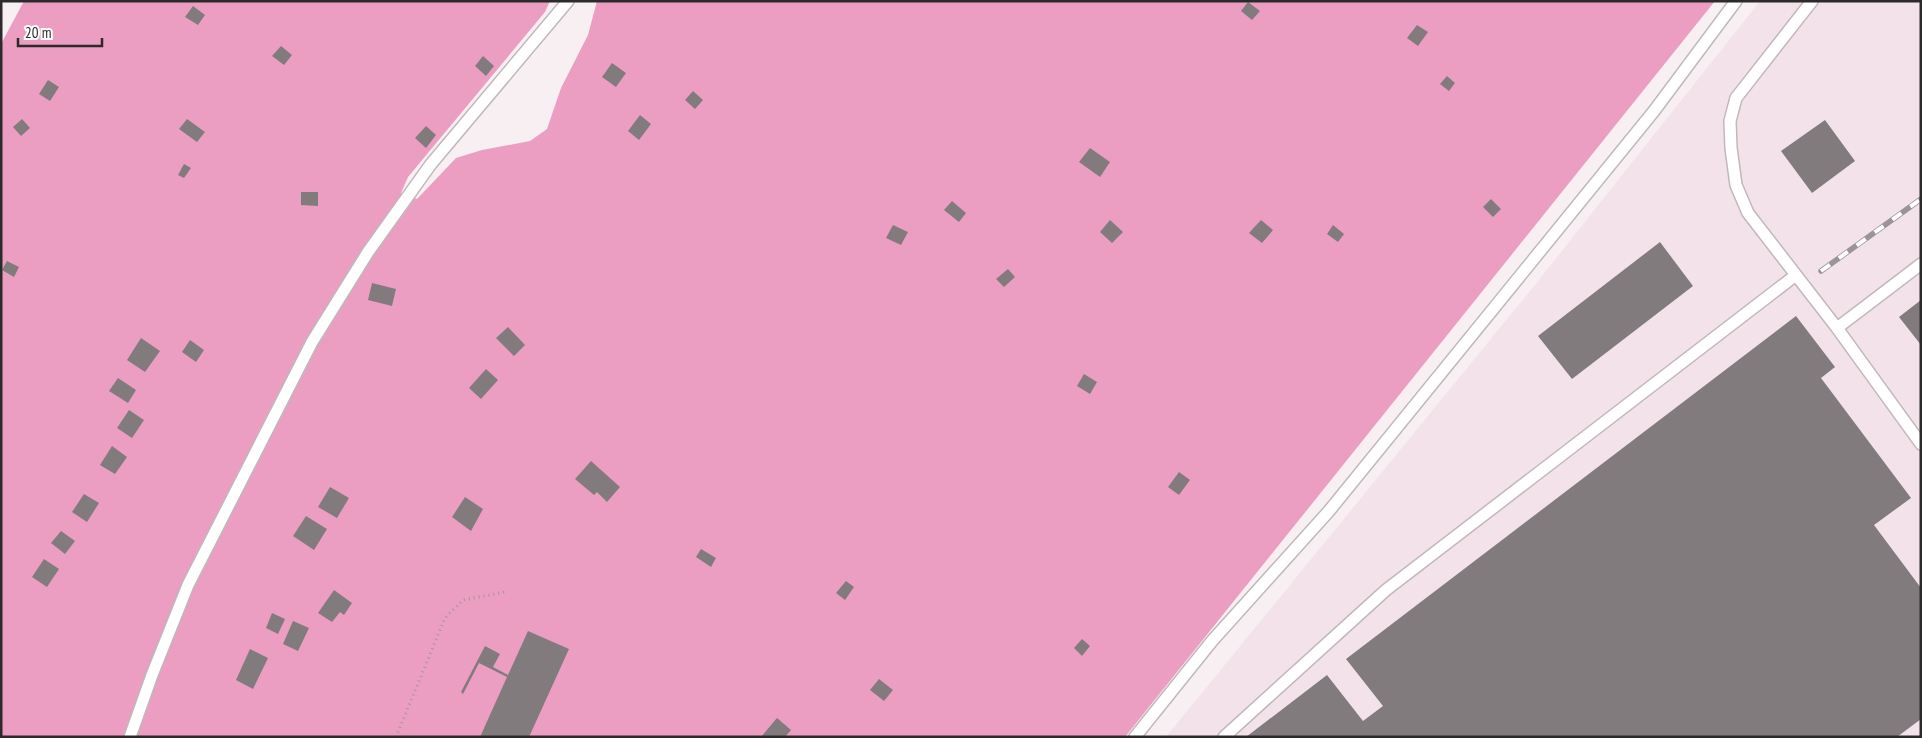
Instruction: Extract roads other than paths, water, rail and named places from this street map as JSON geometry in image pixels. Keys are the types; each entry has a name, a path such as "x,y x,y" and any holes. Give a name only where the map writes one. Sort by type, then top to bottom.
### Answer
{"lane":[{"path":"130,737 152,675 188,585 312,342 368,252 432,164 568,1"},
{"path":"1135,737 1212,641 1336,503 1654,111 1736,1"},
{"path":"1812,1 1736,98 1730,121 1731,148 1736,185 1748,213 1837,328 1921,444"},
{"path":"1837,328 1921,264"},
{"path":"1224,737 1386,590 1796,275"}],"railway":[{"path":"1821,271 1921,199"}]}
